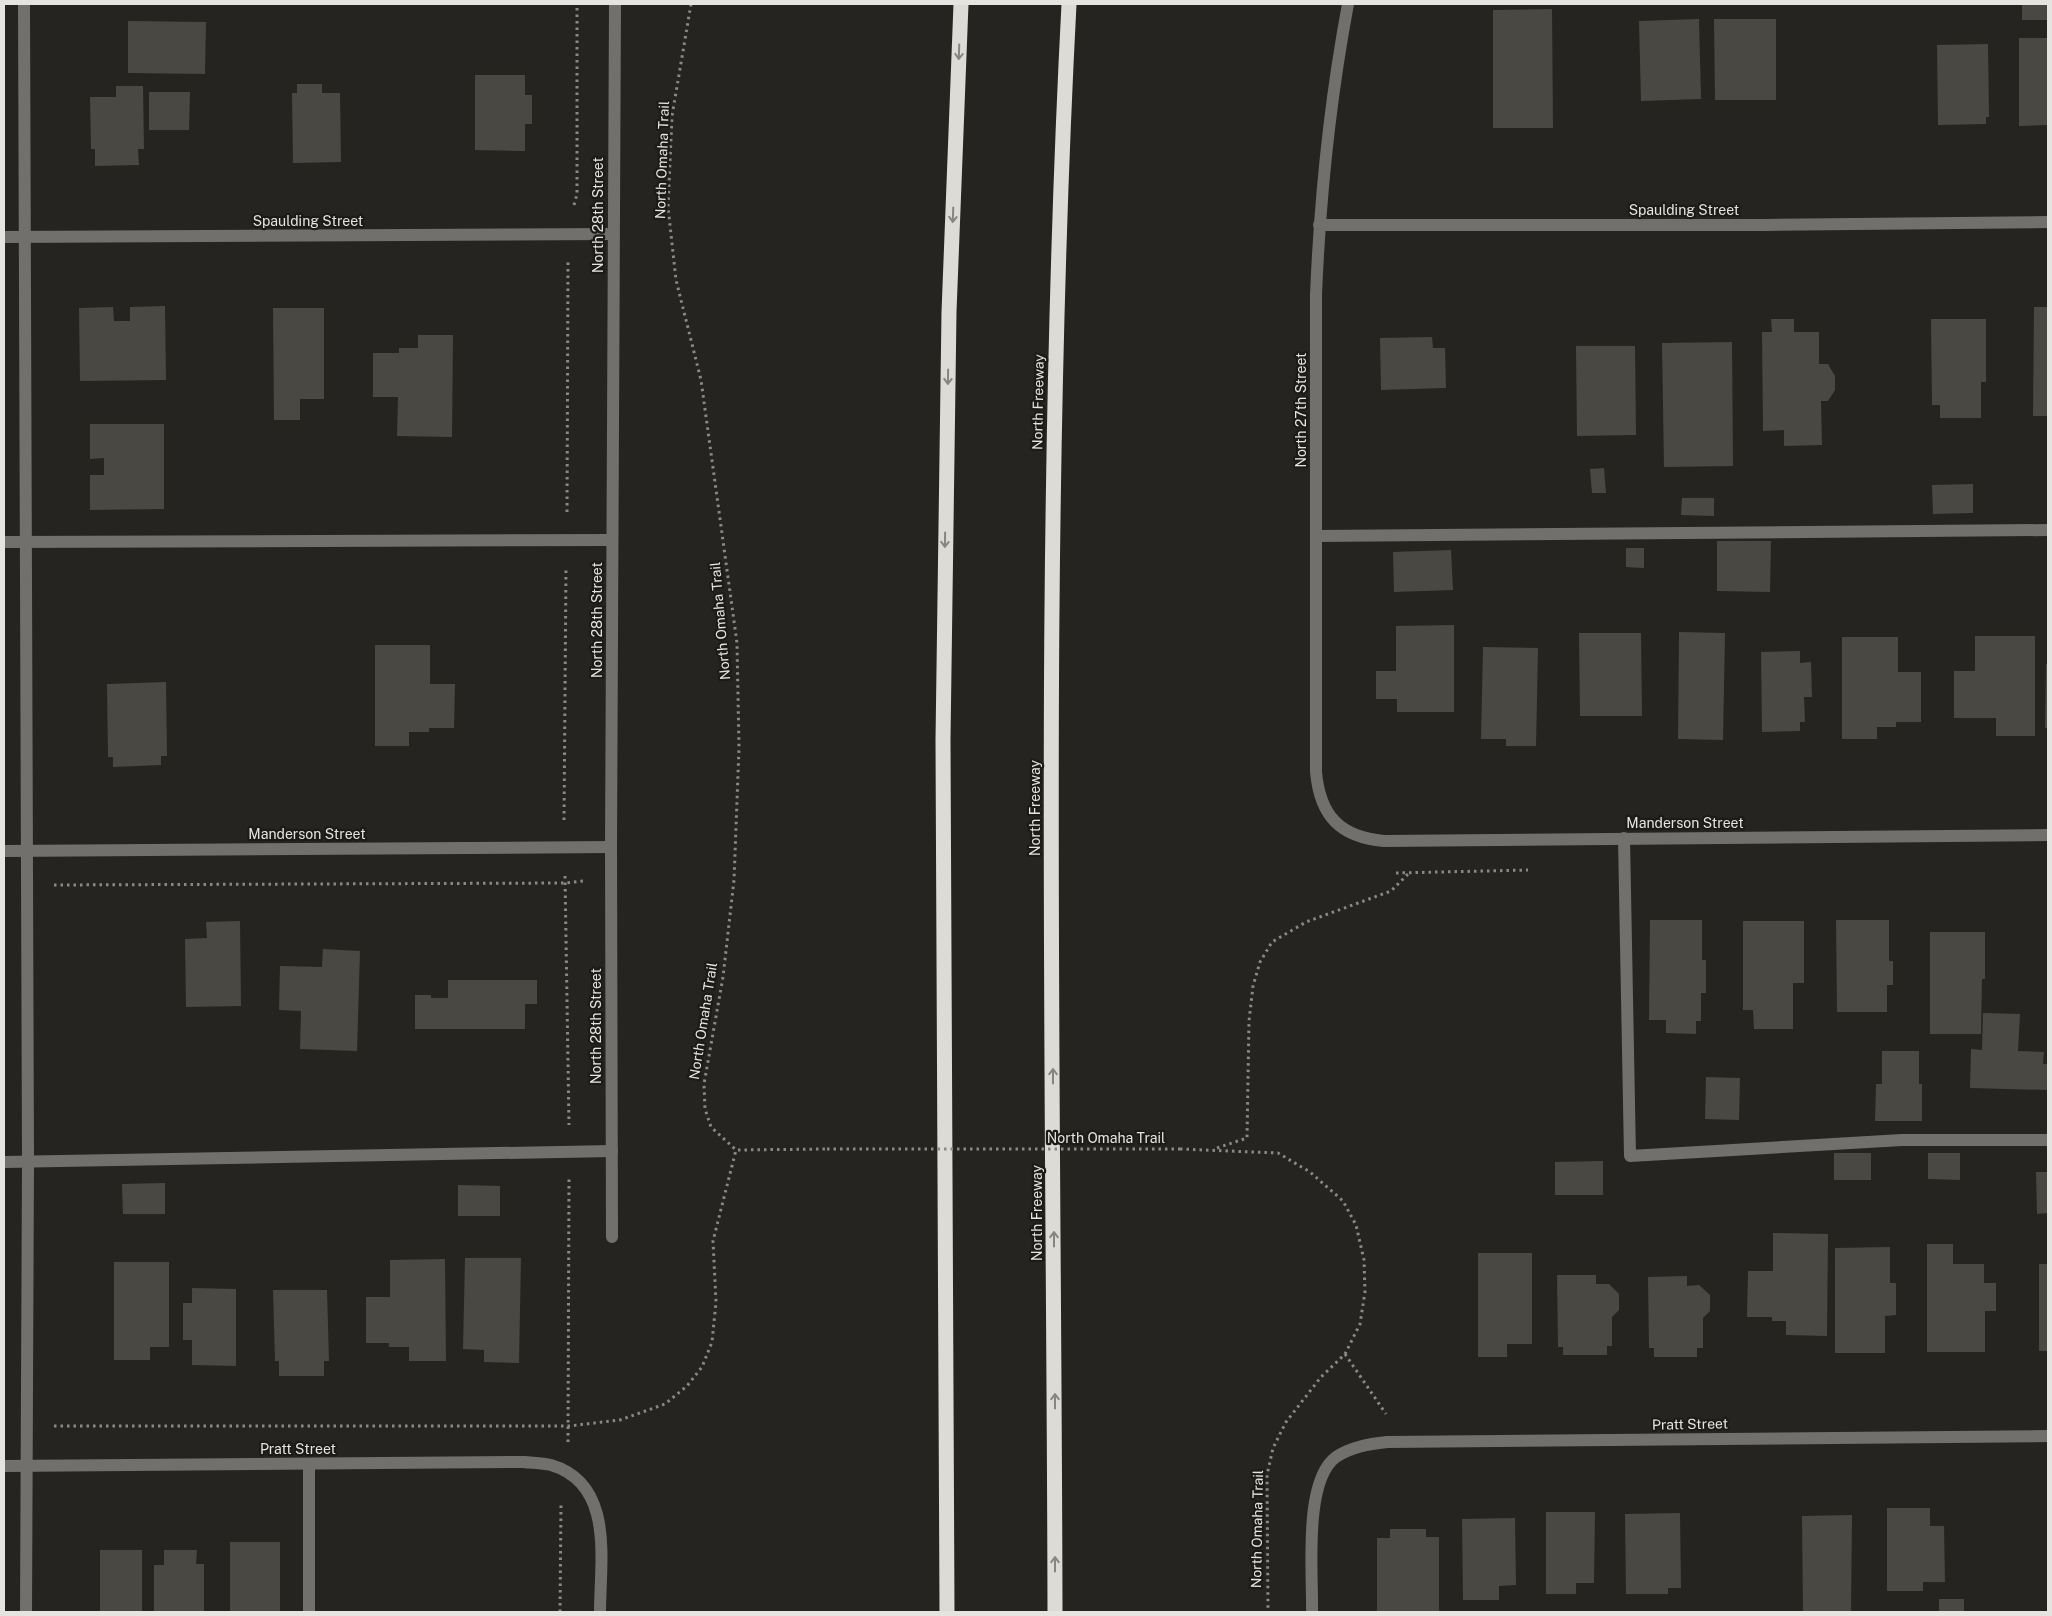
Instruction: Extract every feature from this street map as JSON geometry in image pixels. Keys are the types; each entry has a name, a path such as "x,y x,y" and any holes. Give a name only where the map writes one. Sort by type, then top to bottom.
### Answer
{"highway":[{"path":"947,1612 943,740 949,321 961,4"},
{"name":"North Freeway","path":"1055,1612 1051,740 1052,512 1069,4"}],"street":[{"path":"24,4 28,1162 26,1612"},
{"name":"North 28th Street","path":"612,1237 611,847 615,4"},
{"name":"North 27th Street","path":"1330,815 1322,801 1316,772 1316,295 1319,225 1329,123 1348,4"},
{"name":"Spaulding Street","path":"1319,225 1775,225 2048,222"},
{"name":"Spaulding Street","path":"4,238 613,234"},
{"path":"1316,536 2048,530"},
{"path":"4,542 612,540"},
{"name":"Manderson Street","path":"1330,815 1339,826 1349,833 1360,838 1384,841 2048,835"},
{"path":"1624,838 1630,1156 1902,1140 2048,1140"},
{"name":"Manderson Street","path":"4,851 611,847"},
{"path":"4,1162 612,1151"},
{"name":"Pratt Street","path":"1312,1612 1314,1500 1322,1476 1335,1458 1357,1447 1387,1442 2048,1436"},
{"name":"Pratt Street","path":"4,1466 524,1462 550,1465 567,1472 585,1487 597,1510 599,1517 600,1612"},
{"path":"309,1464 309,1612"}],"path":[{"path":"27,885 565,883 568,234 577,194 576,4"},
{"name":"North Omaha Trail","path":"691,4 672,116 668,207 676,280 700,380 737,643 739,748 734,880 723,977 704,1084 705,1109 711,1127 736,1150 1214,1149 1278,1153 1310,1172 1343,1201 1356,1225 1364,1260 1365,1292 1360,1324 1345,1354 1321,1377 1286,1422 1273,1448 1267,1475 1268,1612"},
{"path":"1396,873 1537,870"},
{"path":"1214,1149 1247,1138 1249,1021 1253,986 1260,962 1272,942 1306,922 1391,891 1410,872"},
{"path":"27,1426 569,1426 620,1420 665,1404 687,1386 702,1367 712,1342 716,1302 713,1241 736,1150"},
{"path":"1345,1354 1387,1415"},
{"path":"560,1612 560,1510 567,1472"}],"building":[{"path":"2022,4 2048,4 2048,20 2022,20"},
{"path":"1552,9 1553,128 1493,128 1493,10"},
{"path":"1699,19 1701,99 1641,101 1639,21"},
{"path":"1714,19 1776,19 1776,100 1715,100"},
{"path":"128,21 206,22 205,74 128,73"},
{"path":"2019,38 2048,38 2048,125 2019,126"},
{"path":"1988,44 1989,117 1986,117 1986,124 1938,125 1937,45"},
{"path":"475,75 525,75 525,95 532,95 532,124 525,124 525,151 475,150"},
{"path":"297,84 322,84 322,93 340,93 341,162 293,163 292,93 297,93"},
{"path":"116,86 143,86 144,149 138,149 139,165 95,166 95,149 91,149 90,97 116,97"},
{"path":"149,92 190,92 189,130 149,130"},
{"path":"165,306 166,380 80,381 79,308 113,307 114,321 130,321 130,307"},
{"path":"2034,307 2048,307 2048,416 2033,416"},
{"path":"273,308 324,308 324,399 300,399 300,420 274,420"},
{"path":"1771,319 1794,319 1794,332 1819,332 1819,364 1828,364 1835,376 1835,390 1828,401 1821,401 1822,445 1784,446 1784,430 1763,431 1762,332 1772,332"},
{"path":"1931,319 1986,319 1986,382 1981,382 1981,418 1940,418 1940,405 1932,405"},
{"path":"418,335 453,335 452,437 397,436 398,397 373,397 373,353 399,353 399,348 418,348"},
{"path":"1432,337 1433,348 1445,348 1446,388 1381,390 1380,338"},
{"path":"1732,342 1733,466 1664,467 1662,343"},
{"path":"1576,346 1635,346 1636,435 1577,436"},
{"path":"90,424 164,424 164,509 90,510 90,475 104,475 104,458 90,459"},
{"path":"1604,468 1606,493 1592,493 1590,469"},
{"path":"1973,484 1973,513 1933,514 1932,485"},
{"path":"1682,498 1714,498 1714,516 1681,515"},
{"path":"1717,541 1771,541 1770,592 1717,591"},
{"path":"1626,548 1644,548 1644,568 1626,567"},
{"path":"1451,550 1453,590 1394,592 1393,552"},
{"path":"1454,625 1454,712 1397,712 1397,699 1376,699 1376,671 1396,671 1396,626"},
{"path":"1679,632 1725,633 1723,740 1678,739"},
{"path":"1579,633 1641,633 1642,716 1580,716"},
{"path":"1975,636 2035,636 2035,736 1996,736 1996,718 1954,718 1954,671 1975,671"},
{"path":"1842,637 1898,637 1898,672 1921,672 1921,722 1896,722 1896,727 1877,727 1877,739 1842,739"},
{"path":"375,645 430,645 430,684 455,684 454,728 429,728 429,732 409,732 409,746 375,746"},
{"path":"1483,647 1538,648 1536,746 1506,746 1506,739 1481,739"},
{"path":"1800,651 1800,663 1811,662 1812,697 1804,697 1805,722 1800,722 1800,731 1762,732 1761,652"},
{"path":"2046,664 2048,664 2048,728 2045,728"},
{"path":"166,682 167,756 161,756 161,765 113,767 113,757 108,757 107,684"},
{"path":"1650,920 1702,920 1702,960 1706,960 1706,993 1701,993 1701,1021 1696,1021 1696,1034 1666,1033 1666,1020 1649,1020"},
{"path":"1836,920 1889,920 1889,961 1893,961 1893,985 1887,985 1887,1012 1837,1012"},
{"path":"240,921 241,1006 186,1007 185,939 207,938 206,922"},
{"path":"1743,921 1804,921 1804,983 1793,983 1793,1029 1754,1029 1753,1010 1743,1010"},
{"path":"1930,932 1985,932 1985,979 1982,979 1981,1034 1930,1034"},
{"path":"323,949 360,951 357,1051 300,1049 301,1011 279,1010 280,966 322,967"},
{"path":"448,980 537,980 537,1004 525,1004 525,1029 415,1029 415,995 431,995 431,998 448,998"},
{"path":"1983,1013 2020,1014 2018,1051 2044,1052 2043,1064 2048,1064 2048,1090 1970,1088 1971,1049 1982,1050"},
{"path":"1882,1051 1919,1051 1919,1084 1922,1084 1922,1121 1875,1121 1876,1084 1882,1084"},
{"path":"1706,1077 1740,1078 1739,1120 1705,1119"},
{"path":"1834,1153 1871,1153 1871,1180 1834,1180"},
{"path":"1928,1153 1960,1153 1960,1180 1928,1179"},
{"path":"1603,1161 1603,1195 1555,1195 1555,1162"},
{"path":"2036,1172 2048,1172 2048,1213 2037,1214"},
{"path":"165,1183 165,1214 123,1214 122,1184"},
{"path":"458,1185 500,1186 500,1216 458,1216"},
{"path":"1773,1233 1828,1234 1827,1336 1786,1335 1786,1321 1772,1321 1772,1317 1747,1317 1748,1271 1773,1271"},
{"path":"1927,1244 1953,1244 1953,1264 1984,1264 1984,1283 1996,1283 1996,1311 1985,1311 1985,1352 1927,1352"},
{"path":"1890,1247 1890,1283 1896,1283 1896,1315 1885,1316 1885,1353 1835,1353 1835,1248"},
{"path":"1478,1253 1532,1253 1532,1344 1507,1344 1507,1357 1478,1357"},
{"path":"465,1258 521,1258 519,1363 484,1362 484,1350 463,1349"},
{"path":"445,1259 446,1361 409,1361 409,1347 389,1347 389,1343 366,1343 366,1297 390,1297 390,1260"},
{"path":"114,1262 169,1262 169,1347 150,1347 150,1360 114,1360"},
{"path":"2039,1264 2048,1264 2048,1351 2039,1351"},
{"path":"1557,1275 1596,1275 1596,1284 1609,1284 1619,1294 1619,1310 1612,1317 1612,1346 1607,1346 1607,1355 1563,1355 1563,1347 1558,1347"},
{"path":"1687,1276 1687,1286 1699,1285 1710,1295 1710,1311 1703,1318 1703,1348 1697,1348 1697,1357 1654,1357 1654,1348 1649,1348 1648,1277"},
{"path":"192,1288 236,1289 236,1366 192,1365 192,1340 183,1340 183,1303 192,1303"},
{"path":"273,1290 327,1290 329,1361 324,1361 324,1376 279,1376 279,1361 275,1361"},
{"path":"1887,1508 1930,1508 1930,1526 1944,1526 1945,1582 1923,1582 1923,1591 1887,1591"},
{"path":"1546,1512 1595,1512 1594,1583 1576,1583 1576,1594 1546,1594"},
{"path":"1680,1513 1681,1588 1668,1588 1668,1594 1626,1594 1625,1514"},
{"path":"1852,1515 1851,1612 1803,1612 1802,1516"},
{"path":"1515,1518 1516,1585 1499,1586 1499,1600 1463,1600 1462,1519"},
{"path":"1390,1529 1426,1529 1426,1537 1439,1537 1439,1612 1377,1612 1377,1538 1390,1538"},
{"path":"230,1542 280,1542 280,1612 230,1612"},
{"path":"100,1550 142,1550 142,1612 100,1612"},
{"path":"164,1550 197,1550 196,1564 204,1564 204,1612 154,1612 154,1565 164,1565"},
{"path":"1939,1599 1964,1599 1964,1612 1939,1612"}]}
